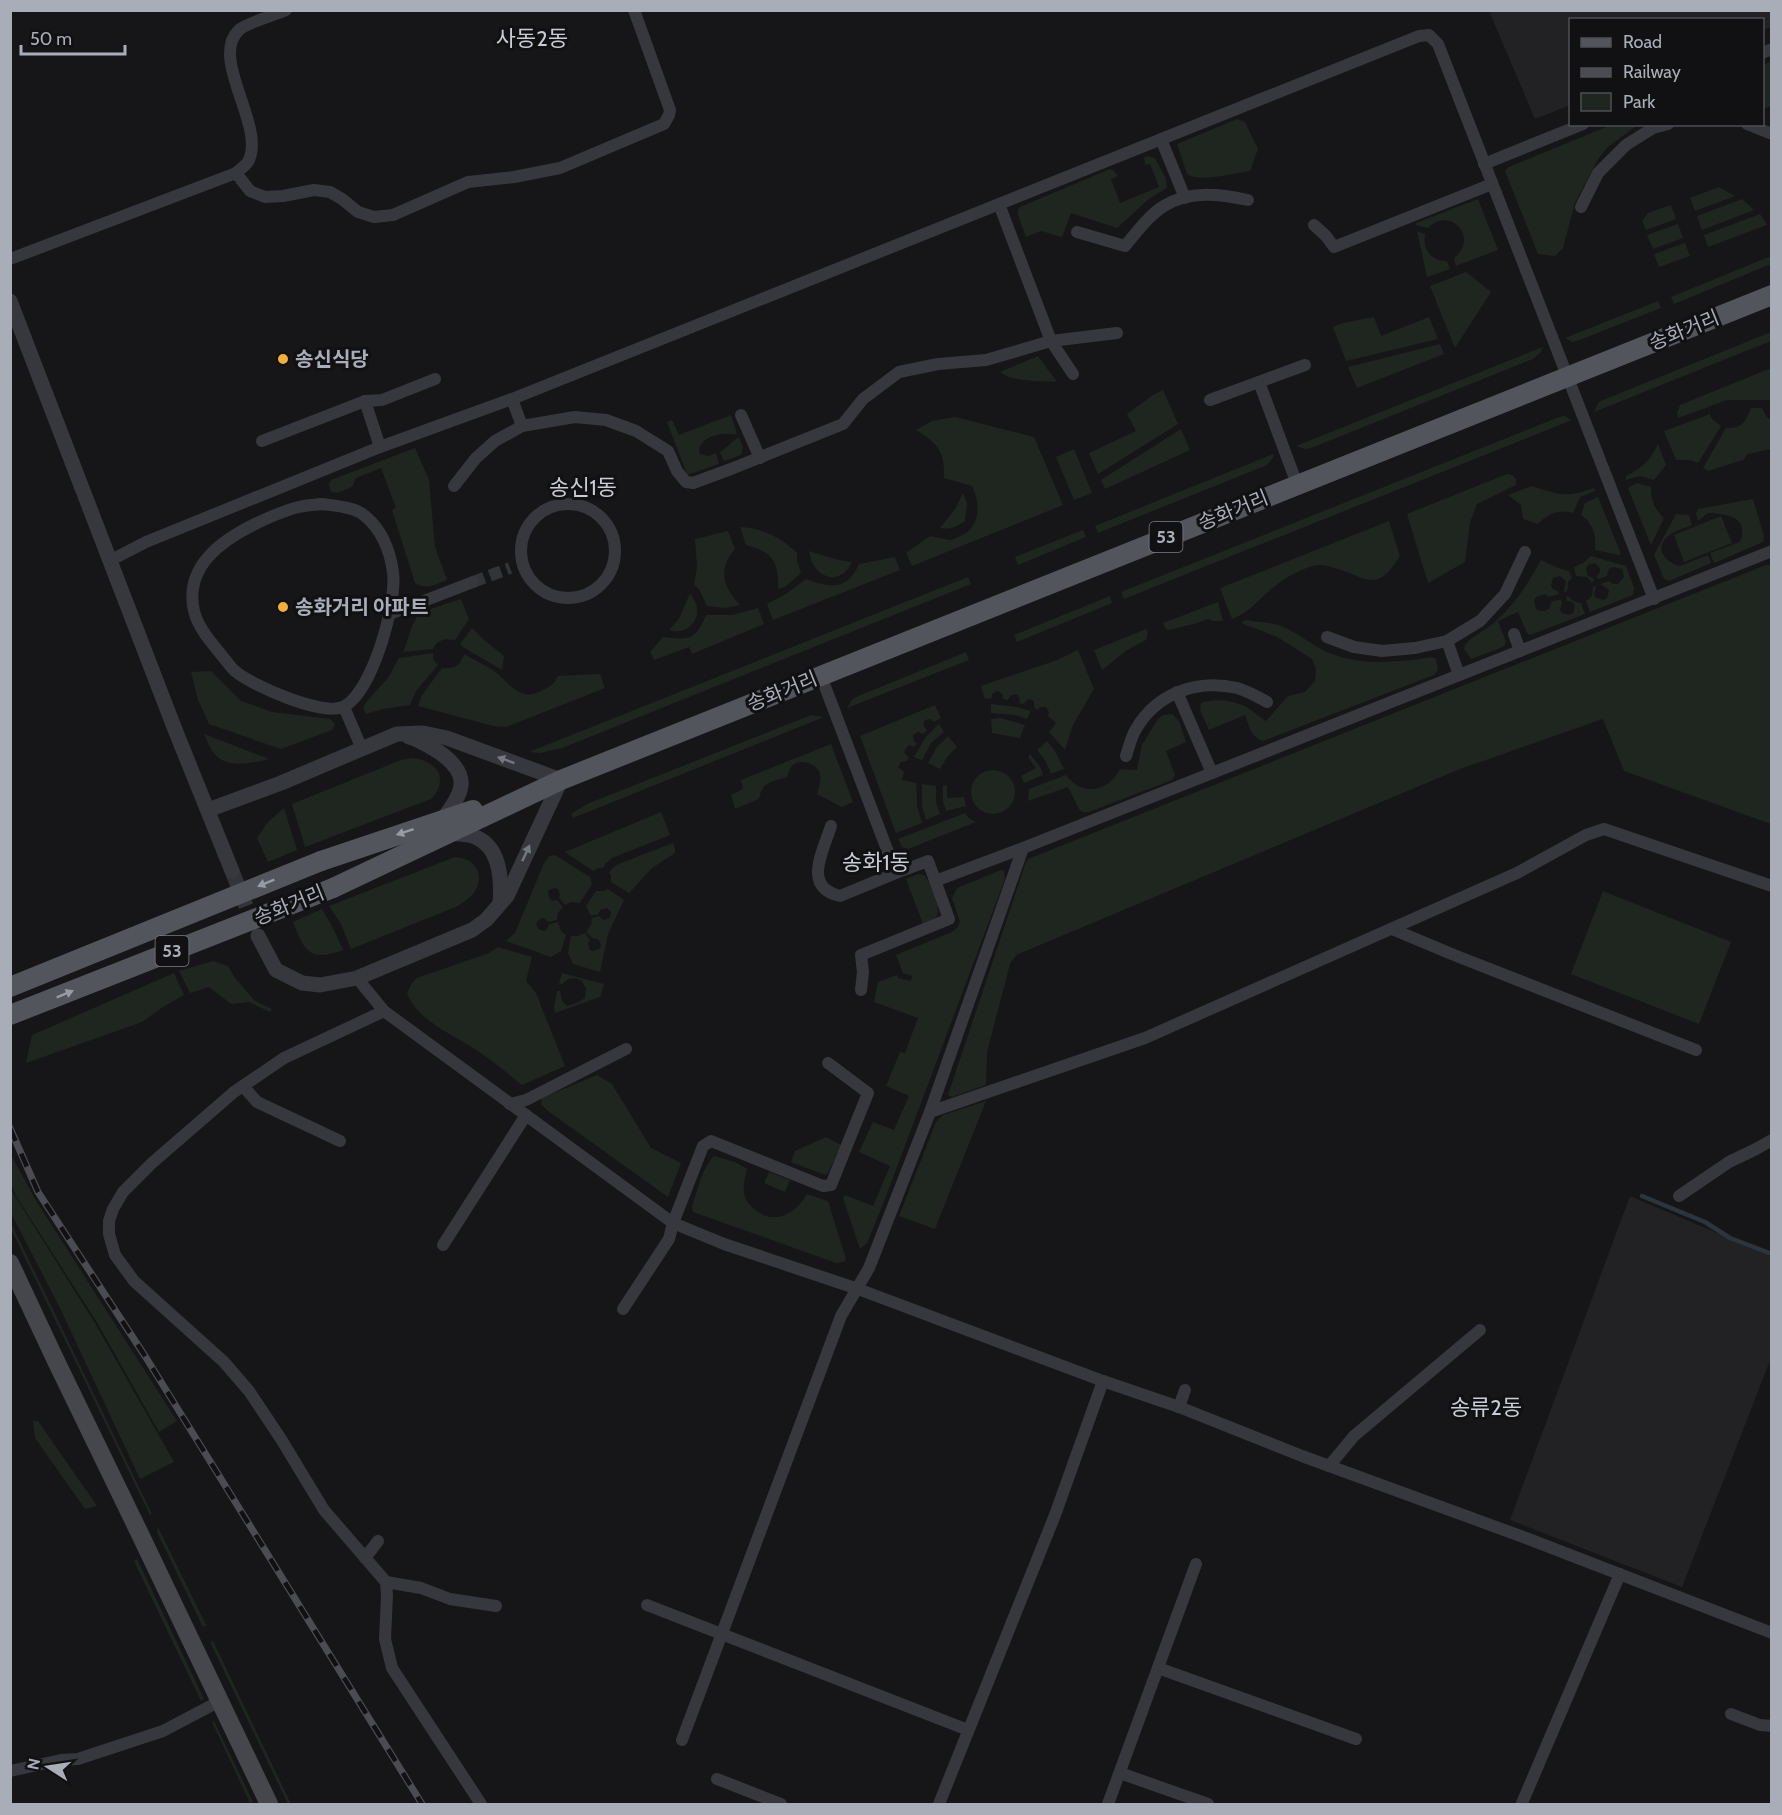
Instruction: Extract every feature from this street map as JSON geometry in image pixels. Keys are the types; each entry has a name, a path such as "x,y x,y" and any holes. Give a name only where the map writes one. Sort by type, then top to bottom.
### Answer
{"main road":[{"name":"송화거리","path":"10,987 321,861 446,826 1772,295"},
{"name":"송화거리","path":"10,1015 333,888 446,826"},
{"path":"10,1263 269,1804"}],"street":[{"path":"10,259 236,173 248,162 252,150 251,133 230,60 232,39 240,29 286,10"},
{"path":"236,173 250,191 265,197 314,190 330,192 358,212 374,217 393,215 468,182 513,177 560,168 664,124 669,115 670,110 634,10"},
{"path":"111,560 146,542 381,447 512,399 1419,36 1430,35 1438,44 1654,599"},
{"path":"1484,164 1578,126"},
{"path":"1581,207 1598,173 1626,144 1653,126"},
{"path":"1752,126 1772,134"},
{"path":"1161,139 1185,198"},
{"path":"1314,225 1334,247 1492,184"},
{"path":"1077,232 1125,246 1164,206 1185,198 1203,194 1248,200"},
{"path":"999,204 1051,341 1073,374"},
{"path":"10,301 232,871"},
{"path":"454,486 476,458 495,441 522,426 575,417 606,420 636,431 668,451 677,471 686,482 693,483 843,424 863,399 899,372 938,364 986,360 1051,341 1117,333"},
{"path":"1210,400 1305,365"},
{"path":"262,441 364,401 382,400 435,379"},
{"path":"1259,382 1297,484"},
{"path":"512,399 522,426"},
{"path":"364,401 381,447"},
{"path":"741,415 760,458"},
{"path":"263,495 268,518"},
{"path":"322,504 364,514 377,529 388,548 393,575 390,614 376,659 358,693 344,707 331,708 293,700 265,689 235,671 202,629 194,613 191,595 202,563 215,548 238,532 299,507 322,504"},
{"path":"571,504 589,509 605,522 613,539 612,568 601,585 585,595 566,598 547,593 532,581 523,564 522,544 529,526 551,507 571,504"},
{"path":"935,881 1772,551"},
{"path":"1327,637 1354,647 1382,651 1415,648 1447,641 1480,621 1504,594 1525,552"},
{"path":"510,568 523,564"},
{"path":"390,614 473,582"},
{"path":"1514,634 1520,651"},
{"path":"1447,641 1459,675"},
{"path":"821,676 896,873"},
{"path":"1126,756 1136,730 1155,705 1177,692 1197,685 1222,686 1239,688 1267,702"},
{"path":"1177,692 1212,772"},
{"path":"344,707 362,749"},
{"path":"208,810 281,783 397,734 423,733 447,738 561,780 507,896 486,920 472,930 357,978 320,985 302,983 276,970 258,936"},
{"path":"397,734 420,740 453,762 461,776 460,790 446,826 471,835 492,850 502,883 500,906"},
{"path":"831,826 816,874 820,886 831,894 840,896 928,861 949,920 861,955 863,972 861,990"},
{"path":"930,1112 1144,1038 1517,873 1586,835 1604,829 1772,886"},
{"path":"682,1740 841,1316 869,1269 930,1112 1023,848"},
{"path":"1392,929 1696,1050"},
{"path":"357,978 384,1011 673,1222 724,1244 858,1289 1103,1381 1179,1407 1772,1633"},
{"path":"384,1011 284,1058 243,1086 153,1163 123,1192 113,1209 109,1221 109,1234 115,1255 134,1281 224,1362 249,1391 324,1510 386,1582 384,1639 392,1668 481,1804"},
{"path":"510,1104 526,1100 626,1049"},
{"path":"623,1309 669,1239 673,1222 703,1146 711,1141 823,1186 831,1185 868,1093 828,1063"},
{"path":"243,1086 257,1102 339,1141"},
{"path":"443,1245 526,1115"},
{"path":"1678,1196 1729,1162 1772,1140"},
{"path":"1329,1466 1354,1436 1480,1330"},
{"path":"939,1804 1055,1515 1103,1381"},
{"path":"1179,1407 1185,1390"},
{"path":"365,1558 378,1541"},
{"path":"1108,1804 1196,1564"},
{"path":"1522,1803 1620,1574"},
{"path":"386,1582 421,1588 450,1599 496,1606"},
{"path":"647,1605 968,1730"},
{"path":"1158,1668 1356,1739"},
{"path":"10,1771 61,1760 78,1760 153,1735 220,1701"},
{"path":"1731,1714 1760,1725 1772,1726"},
{"path":"1120,1773 1208,1804"},
{"path":"717,1779 781,1804"}],"shaded area":[{"path":"1489,11 1771,11 1771,27 1764,30 1764,18 1569,18 1569,105 1535,119"},
{"path":"1630,1196 1771,1256 1771,1358 1682,1587 1510,1520"}],"green space":[{"path":"1771,61 1771,106 1764,109 1764,64"},
{"path":"1237,119 1245,122 1258,149 1250,171 1208,178 1192,177 1187,174 1177,144"},
{"path":"1609,126 1636,126 1608,147 1598,159 1575,203 1563,248 1555,256 1538,254 1505,171 1509,167"},
{"path":"1147,156 1155,158 1166,179 1167,188 1150,198 1117,228 1071,213 1062,237 1041,231 1026,237 1018,215 1020,207 1110,169 1118,176 1111,179 1120,203 1159,187 1150,164 1145,165 1144,158"},
{"path":"1719,187 1735,196 1695,211 1690,198"},
{"path":"1478,199 1498,250 1456,266 1454,258 1464,242 1459,227 1445,220 1436,222 1428,228 1416,225 1416,223"},
{"path":"1742,199 1754,210 1702,230 1697,216"},
{"path":"1671,205 1676,219 1646,230 1642,221 1648,213"},
{"path":"1760,214 1767,225 1708,247 1704,235"},
{"path":"1678,224 1683,238 1653,249 1647,235"},
{"path":"1417,231 1425,234 1425,245 1429,253 1436,259 1447,261 1450,269 1427,277"},
{"path":"1685,243 1690,256 1659,267 1654,254"},
{"path":"1771,256 1771,264 1674,304 1671,297"},
{"path":"1466,272 1491,292 1455,348 1430,286"},
{"path":"1658,301 1661,308 1577,341 1572,342 1565,338"},
{"path":"1374,317 1381,336 1429,317 1438,339 1346,361 1333,327"},
{"path":"1771,332 1771,341 1594,412 1599,402 1603,400"},
{"path":"1440,344 1444,354 1357,388 1348,367"},
{"path":"1543,347 1533,359 1311,448 1296,446"},
{"path":"1038,356 1057,382 1011,378 1000,372"},
{"path":"1771,368 1771,400 1727,400 1678,418 1680,405"},
{"path":"1163,390 1178,424 1098,474 1089,453 1136,431 1127,414"},
{"path":"1751,408 1762,408 1771,421 1771,449 1748,454 1743,460 1708,471 1703,468 1726,428 1740,426"},
{"path":"1710,414 1712,419 1721,426 1698,463 1690,460 1676,460 1664,431"},
{"path":"731,415 737,434 713,436 702,443 699,450 700,454 708,456 716,453 719,464 687,474 667,422 672,420 679,435"},
{"path":"1564,416 1572,420 1124,599 1121,592 1559,417"},
{"path":"955,417 1034,437 1063,505 912,566 906,553 930,536 954,539 966,533 975,522 978,508 972,486 944,478 941,454 929,439 916,430 932,421"},
{"path":"1181,429 1190,450 1105,489 1101,480"},
{"path":"739,437 743,448 741,455 724,461 720,452"},
{"path":"1658,444 1666,465 1654,480 1640,476 1626,480 1626,476 1649,459"},
{"path":"415,448 429,480 435,547 447,580 427,586 415,583 392,510 396,508 381,468 356,478 352,487 337,493 331,492 329,485 331,480"},
{"path":"1074,449 1092,493 1074,500 1056,457"},
{"path":"1273,454 1273,458 1267,465 1098,533 1095,526"},
{"path":"1507,474 1516,479 1516,485 1477,504 1470,523 1465,562 1428,583 1407,514"},
{"path":"1637,483 1651,487 1654,504 1664,518 1651,545 1628,488"},
{"path":"1532,486 1563,494 1594,488 1595,491 1580,497 1573,513 1563,511 1554,513 1538,524 1523,519 1521,505 1508,495"},
{"path":"963,493 967,503 965,521 953,528 940,528 955,509"},
{"path":"1598,497 1621,554 1595,550 1593,530 1589,522 1581,515 1585,503"},
{"path":"1753,499 1764,536 1763,542 1714,563 1710,553 1740,542 1742,527 1734,518 1722,514 1708,513 1698,521 1696,514 1698,509"},
{"path":"1676,514 1689,515 1692,525 1668,536 1662,546 1663,554 1680,566 1708,555 1711,563 1669,581 1664,579 1654,555"},
{"path":"1721,516 1732,543 1684,562 1674,535"},
{"path":"1389,521 1400,556 1384,576 1370,580 1326,566 1313,566 1301,570 1273,587 1248,610 1232,619 1220,588"},
{"path":"740,527 763,531 784,542 797,553 801,573 785,587 778,589 777,572 772,560 763,551 746,545"},
{"path":"1083,530 1086,537 1018,565 1015,557"},
{"path":"728,531 735,549 726,564 724,578 740,605 725,608 707,606 699,589 694,585 697,567 695,539"},
{"path":"809,551 852,562 841,575 827,576 815,568"},
{"path":"1591,556 1626,566 1634,588 1633,595 1590,612 1586,601 1592,596 1593,587 1596,586 1594,595 1596,598 1604,600 1609,591 1600,584 1609,581 1618,584 1624,577 1622,569 1613,567 1609,569 1607,576 1598,579 1600,568 1595,563 1588,565 1586,569 1588,576 1594,581 1591,582 1587,577 1576,576 1574,567"},
{"path":"895,557 900,570 773,620 767,604 786,594 806,579 837,585 849,579 859,564"},
{"path":"1541,560 1569,571 1572,578 1568,582 1567,591 1564,592 1566,581 1560,576 1553,578 1551,585 1559,594 1549,597 1545,594 1536,597 1534,601 1536,609 1546,610 1550,607 1551,602 1561,599 1560,610 1569,615 1573,613 1575,606 1572,602 1567,601 1568,596 1573,601 1581,603 1585,614 1530,635 1518,612 1498,621 1506,642 1503,647 1471,659 1464,649 1465,645 1509,608"},
{"path":"1766,565 1772,565 1771,824 1624,771 1603,719 1460,769 1016,955 1010,964 987,1052 986,1085 952,1097 948,1095 1028,859"},
{"path":"968,577 971,584 562,748 540,753 529,752"},
{"path":"690,593 697,607 694,621 683,630 669,630 679,619"},
{"path":"1110,596 1112,603 1017,642 1014,635"},
{"path":"461,599 469,619 455,640 442,640 433,649 403,652 417,617"},
{"path":"1218,602 1223,621 1208,619 1169,630 1163,623"},
{"path":"758,608 764,624 692,654 689,647 654,660 650,652 663,637 690,637 698,630 706,615 732,615"},
{"path":"1246,620 1285,627 1328,652 1347,658 1384,662 1432,657 1436,659 1438,670 1434,675 1263,741 1253,734 1245,715 1209,730 1200,710 1201,703 1217,700 1234,702 1245,706 1266,721 1288,696 1305,692 1315,681 1316,669 1312,659 1277,637 1241,623"},
{"path":"472,628 504,656 502,670 460,644"},
{"path":"1146,629 1148,633 1146,640 1127,650 1102,670 1094,650"},
{"path":"1078,650 1094,689 1073,725 1065,750 1049,732 1056,723 1048,716 1049,712 1046,707 1040,707 1038,710 1034,708 1034,701 1029,699 1023,704 1019,703 1020,699 1017,694 1011,695 1008,700 1003,699 1002,693 997,691 992,694 992,698 985,699 981,686 1057,660"},
{"path":"966,652 969,660 847,708 856,697"},
{"path":"433,653 433,659 438,665 416,691 410,705 366,714 363,708 367,701 388,678 399,658"},
{"path":"464,654 493,670 514,689 526,694 533,694 546,688 553,684 558,676 600,674 605,688 506,727 493,726 418,706 422,695 442,668 456,666"},
{"path":"211,671 241,701 272,712 330,719 335,724 332,730 281,749 209,724 198,700 191,672"},
{"path":"991,704 1031,711 1027,719 1015,715 991,713"},
{"path":"935,705 941,718 934,722 931,719 925,720 923,725 927,730 923,734 918,732 913,735 917,744 914,747 909,745 907,747 904,752 909,758 901,762 898,767 904,772 902,780 916,783 917,806 922,823 896,833 860,736"},
{"path":"1173,714 1179,721 1186,742 1166,751 1175,775 1172,780 1089,812 1082,812 1079,809 1068,787 1028,801 1029,789 1066,775 1080,787 1094,789 1109,783 1120,769 1137,770 1142,745 1158,719 1163,715"},
{"path":"811,715 824,717 573,818 571,814 587,804"},
{"path":"1001,718 1025,725 1020,738 992,733 991,719"},
{"path":"939,724 944,732 931,743 922,760 914,757 925,738"},
{"path":"204,734 269,759 239,764 225,761 213,752"},
{"path":"948,736 957,747 940,769 928,763 937,747"},
{"path":"1047,741 1064,769 1051,774 1045,760 1037,750"},
{"path":"831,744 853,802 842,807 817,794 820,782 818,770 812,764 798,762 791,767 787,777 765,785 759,799 735,809 731,795 743,789 741,780"},
{"path":"1030,754 1041,768 1043,775 1024,783 1021,776 1036,768 1028,757"},
{"path":"413,758 429,763 438,772 440,785 431,799 305,847 292,804 401,760"},
{"path":"993,770 1008,777 1015,792 1008,807 993,814 978,807 971,792 978,777"},
{"path":"922,784 936,786 936,802 940,814 926,820 922,806"},
{"path":"943,785 947,786 947,798 964,797 966,806 946,811 943,801"},
{"path":"284,808 297,850 268,862 257,838 268,822"},
{"path":"661,812 670,835 612,858 603,868 593,871 565,852"},
{"path":"965,813 976,822 908,849 902,847 898,839"},
{"path":"673,843 675,853 652,868 629,893 611,882 609,872 616,865"},
{"path":"555,855 590,877 592,884 580,903 571,902 565,905 559,898 558,889 549,890 550,899 557,900 563,907 558,913 557,920 548,922 541,918 536,923 538,929 544,931 549,924 558,922 561,931 566,935 561,951 551,957 506,941 515,933 544,863 549,856"},
{"path":"455,857 469,861 479,875 477,888 470,897 458,906 351,949 341,924 329,906"},
{"path":"1001,870 1004,871 1005,879 885,1199 867,1243 860,1249 843,1198 845,1195 873,1206 890,1166 859,1152 873,1122 894,1130 909,1096 886,1086 900,1052 905,1053 918,1018 874,1002 878,982 897,975 898,978 911,981 912,976 903,973 896,955 952,932 960,922 952,898 957,888"},
{"path":"918,874 924,875 927,879 938,908 935,918 923,924 906,879"},
{"path":"608,889 624,900 608,934 600,972 573,964 568,953 571,936 585,933 590,940 588,943 590,950 599,949 601,946 599,940 592,938 586,932 591,925 592,918 599,916 603,920 610,918 611,912 607,908 591,916 586,906 596,891"},
{"path":"1603,891 1731,942 1699,1024 1571,974"},
{"path":"322,909 343,950 323,955 315,954 310,952 301,941 293,922"},
{"path":"498,947 532,957 526,981 536,993 565,1066 522,1085 484,1055 419,1012 407,993 417,978 489,953"},
{"path":"213,961 228,966 255,1001 272,1009 270,1012 249,1002 231,1004 209,987 190,993 179,971"},
{"path":"174,973 184,995 142,1022 26,1063 32,1035"},
{"path":"562,973 604,984 600,997 555,1013 557,991 560,991 562,1001 567,1006 585,998 586,989 582,981 576,978 568,979 559,984"},
{"path":"597,1075 612,1084 651,1148 681,1163 668,1197 541,1104 542,1098"},
{"path":"986,1101 935,1229 899,1216 936,1122 943,1115"},
{"path":"826,1137 841,1145 828,1173 825,1175 791,1162 795,1151"},
{"path":"10,1153 35,1199 177,1421 159,1432 98,1324 18,1199 11,1185"},
{"path":"714,1156 735,1162 747,1169 745,1197 757,1211 764,1215 779,1217 785,1215 803,1201 807,1194 828,1201 846,1259 844,1262 836,1263 693,1212 692,1207 700,1180"},
{"path":"769,1172 790,1180 785,1192 764,1183"},
{"path":"10,1188 96,1325 174,1462 140,1479 59,1306 11,1213"},
{"path":"11,1223 152,1514 150,1515 11,1229"},
{"path":"33,1421 38,1421 97,1506 85,1509 35,1438"},
{"path":"158,1527 206,1625 203,1627 157,1532"},
{"path":"137,1559 204,1699 201,1701 134,1561"},
{"path":"213,1641 291,1804 288,1804 210,1642"},
{"path":"214,1721 253,1802 250,1803 212,1722"}],"waterway":[{"path":"1642,1196 1705,1222 1730,1238 1772,1254"}],"tunnel":[{"path":"473,582 510,568"},
{"path":"232,871 255,929"}],"railway":[{"path":"10,1128 38,1192 145,1356 422,1804"}],"place":[{"name":"송신식당","path":"283,359"},
{"name":"송화거리 아파트","path":"283,607"}],"district":[{"name":"사동2동","path":"532,38"},
{"name":"송신1동","path":"583,487"},
{"name":"송화1동","path":"876,862"},
{"name":"송류2동","path":"1486,1407"}]}
